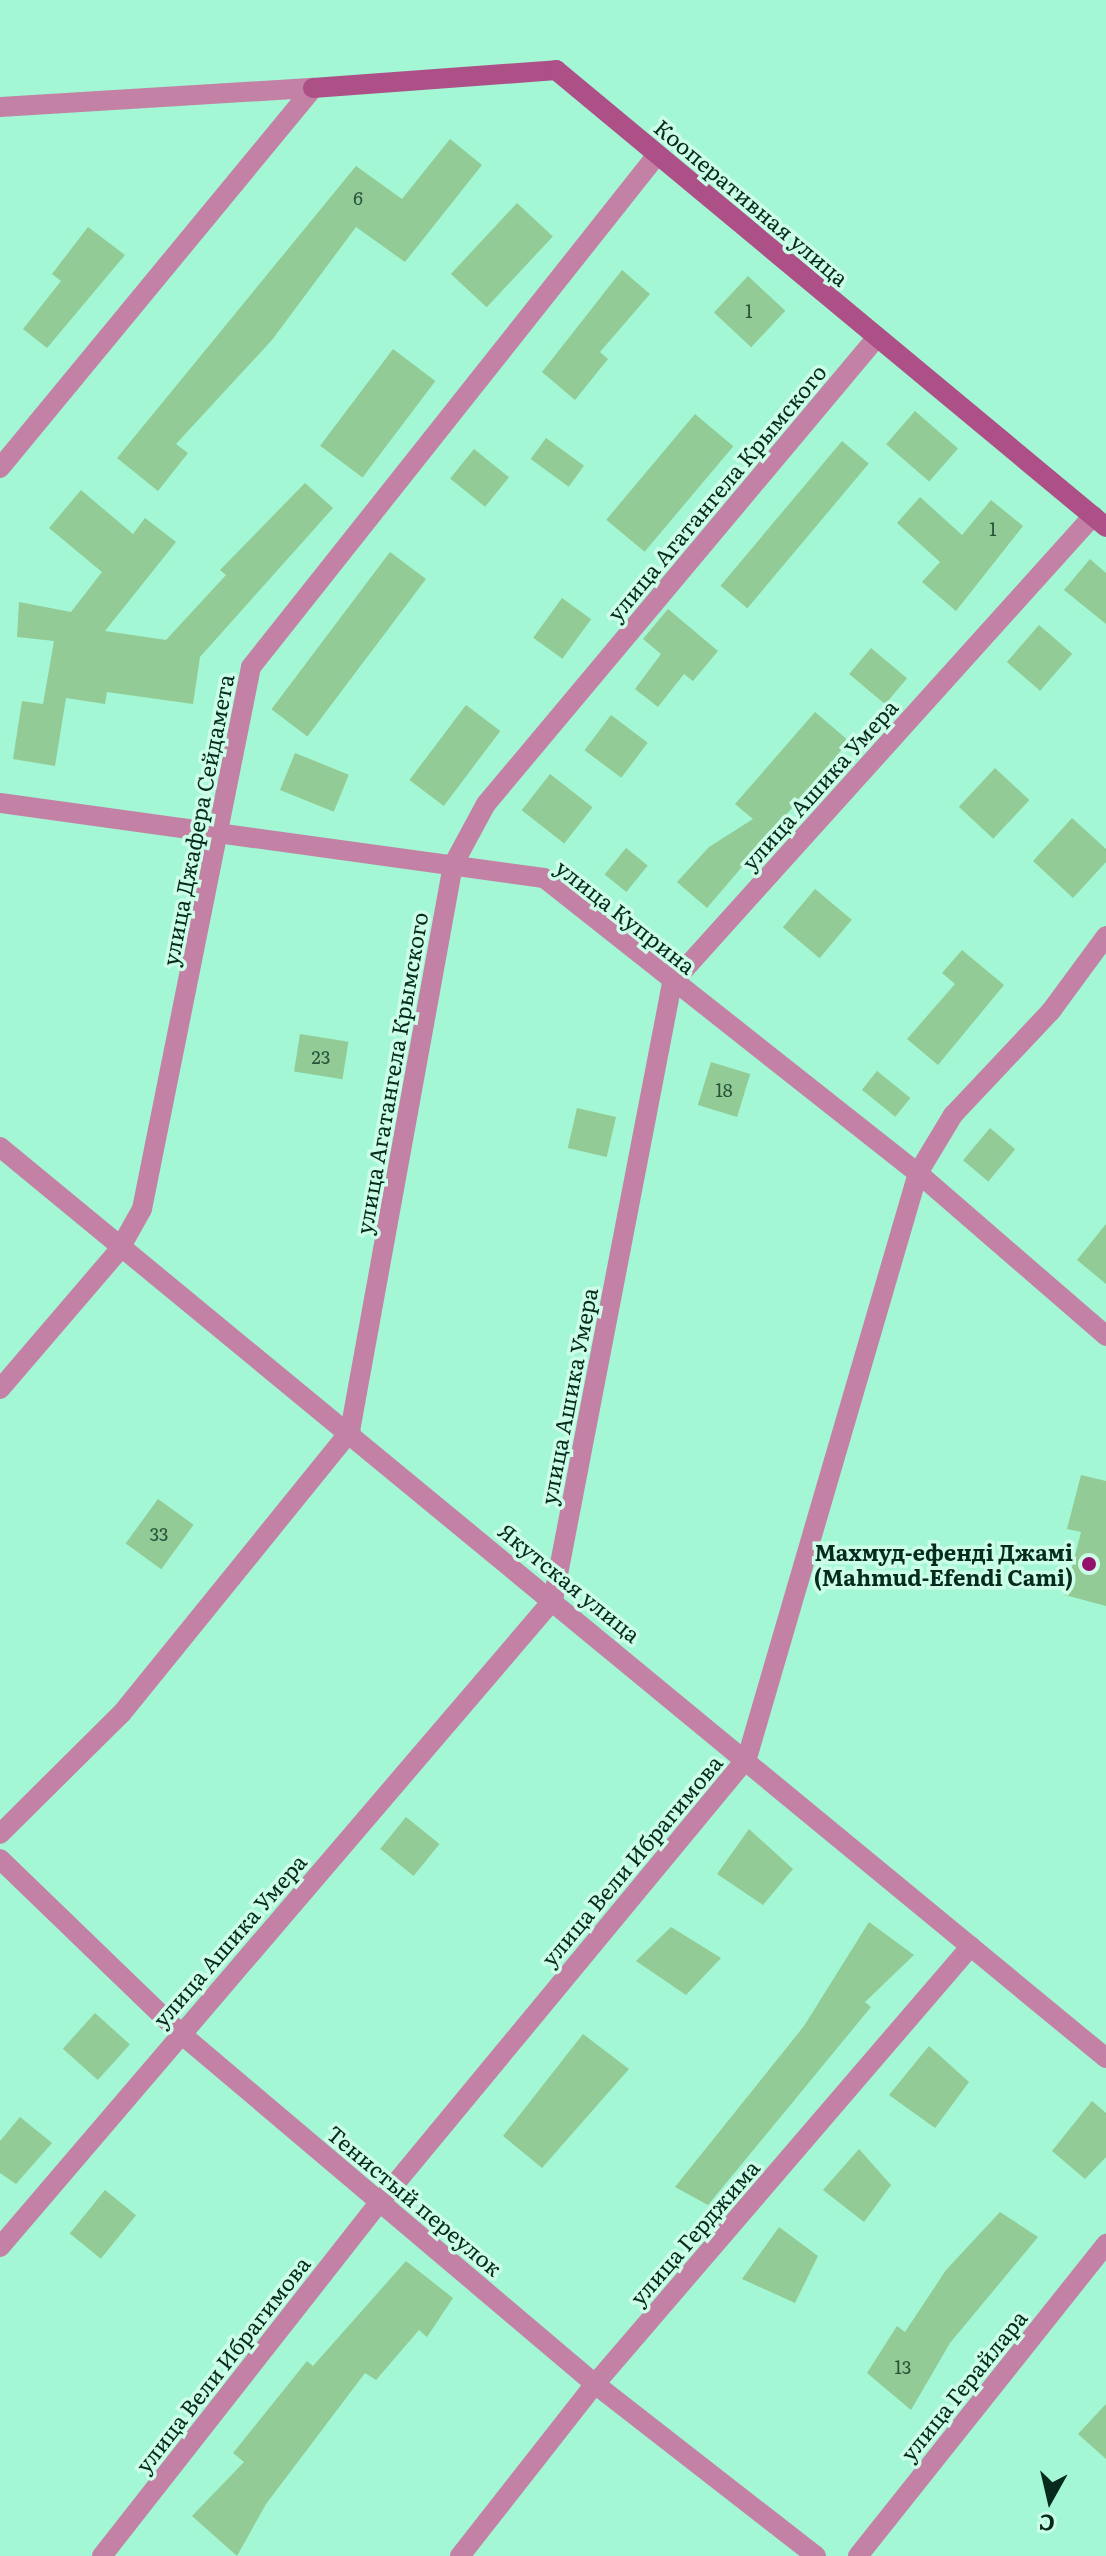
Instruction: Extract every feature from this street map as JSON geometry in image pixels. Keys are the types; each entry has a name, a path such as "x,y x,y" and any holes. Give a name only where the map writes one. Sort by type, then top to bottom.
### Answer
{"street":[{"name":"Кооперативная улица","path":"313,88 556,70 1099,522"},
{"path":"0,107 313,88"},
{"path":"0,468 313,88"},
{"name":"улица Джафера Сейдамета","path":"0,1389 119,1250 142,1209 159,1143 251,667 657,155"},
{"name":"улица Агатангела Крымского","path":"0,1834 122,1713 350,1431 453,865 486,804 877,337"},
{"name":"улица Ашика Умера","path":"0,2247 553,1600 672,983 1099,522"},
{"name":"улица Куприна","path":"0,803 544,878 672,983 918,1173 1106,1336"},
{"name":"улица Вели Ибрагимова","path":"102,2556 380,2202 747,1758 918,1173 953,1115 1051,1011 1106,936"},
{"name":"Якутская улица","path":"0,1147 119,1250 350,1431 1106,2058"},
{"name":"Тенистый переулок","path":"0,1859 180,2033 595,2384 816,2556"},
{"name":"улица Герджима","path":"460,2556 595,2384 971,1946"},
{"name":"улица Герайлара","path":"858,2556 1106,2244"}],"building":[{"path":"450,139 482,165 405,262 356,227 272,340 176,444 188,453 158,491 117,458 356,166 402,199"},
{"path":"517,203 553,236 487,307 451,274"},
{"path":"88,227 125,255 47,348 23,329 61,281 52,274"},
{"path":"622,270 650,294 600,352 608,359 575,400 542,372"},
{"path":"748,276 785,311 751,347 714,313"},
{"path":"393,349 435,381 363,478 320,446"},
{"path":"915,411 958,448 929,482 886,444"},
{"path":"695,414 733,446 645,552 606,520"},
{"path":"546,438 584,466 569,487 531,459"},
{"path":"842,441 869,463 747,608 721,586"},
{"path":"474,449 509,477 485,507 450,479"},
{"path":"305,483 333,508 200,657 193,704 107,692 105,704 66,698 55,766 13,759 22,701 43,704 54,641 17,637 19,602 71,612 102,572 49,528 81,490 133,534 145,518 176,542 105,631 166,640 226,575 220,570"},
{"path":"920,497 962,535 991,500 1023,526 956,611 922,582 940,562 897,523"},
{"path":"390,552 426,579 307,736 271,709"},
{"path":"1090,559 1106,573 1106,624 1064,590"},
{"path":"562,598 591,619 562,659 533,638"},
{"path":"668,609 718,651 693,681 684,674 658,707 635,689 661,654 643,639"},
{"path":"1039,625 1072,654 1040,691 1007,662"},
{"path":"871,648 907,678 885,704 849,674"},
{"path":"466,705 500,731 444,806 409,780"},
{"path":"815,712 849,741 707,908 677,882 709,847 753,819 735,804"},
{"path":"611,715 648,743 621,778 585,750"},
{"path":"295,753 349,775 334,812 280,790"},
{"path":"995,768 1029,800 993,839 959,807"},
{"path":"550,774 593,807 564,843 522,810"},
{"path":"1072,818 1106,849 1106,862 1073,898 1033,861"},
{"path":"626,848 648,866 626,892 605,874"},
{"path":"815,889 852,920 820,958 783,927"},
{"path":"962,950 1004,985 938,1065 907,1039 955,984 942,973"},
{"path":"300,1034 348,1042 342,1079 294,1072"},
{"path":"711,1062 750,1074 737,1117 698,1105"},
{"path":"877,1071 910,1098 895,1117 862,1090"},
{"path":"577,1108 616,1117 607,1157 568,1148"},
{"path":"990,1128 1015,1149 988,1181 963,1160"},
{"path":"1106,1224 1106,1284 1077,1260"},
{"name":"Махмуд-ефенді Джамі (Mahmud-Efendi Cami)","path":"1081,1475 1106,1481 1106,1606 1065,1595 1081,1532 1067,1529"},
{"path":"158,1499 194,1525 161,1569 126,1543"},
{"path":"406,1817 439,1844 414,1876 380,1849"},
{"path":"749,1829 793,1869 763,1905 717,1874"},
{"path":"869,1922 914,1955 865,2002 871,2007 708,2205 675,2187 804,2026"},
{"path":"671,1927 721,1958 686,1995 636,1961"},
{"path":"95,2013 130,2044 98,2080 63,2049"},
{"path":"583,2034 629,2069 542,2168 503,2136"},
{"path":"929,2046 969,2082 935,2128 889,2095"},
{"path":"1092,2101 1106,2113 1106,2157 1085,2179 1052,2151"},
{"path":"20,2117 52,2143 16,2184 0,2173 0,2141"},
{"path":"859,2149 891,2185 864,2222 823,2190"},
{"path":"105,2190 136,2215 101,2259 70,2234"},
{"path":"1000,2212 1038,2237 950,2343 911,2410 867,2373 897,2326 905,2332 946,2270"},
{"path":"779,2227 818,2256 795,2303 742,2279"},
{"path":"406,2261 453,2298 427,2337 419,2330 376,2380 365,2373 266,2504 237,2556 192,2516 244,2462 233,2453 307,2361 313,2366"},
{"path":"1106,2404 1106,2459 1078,2434"}],"place":[{"name":"Махмуд-ефенді Джамі (Mahmud-Efendi Cami)","path":"1089,1564"}]}
